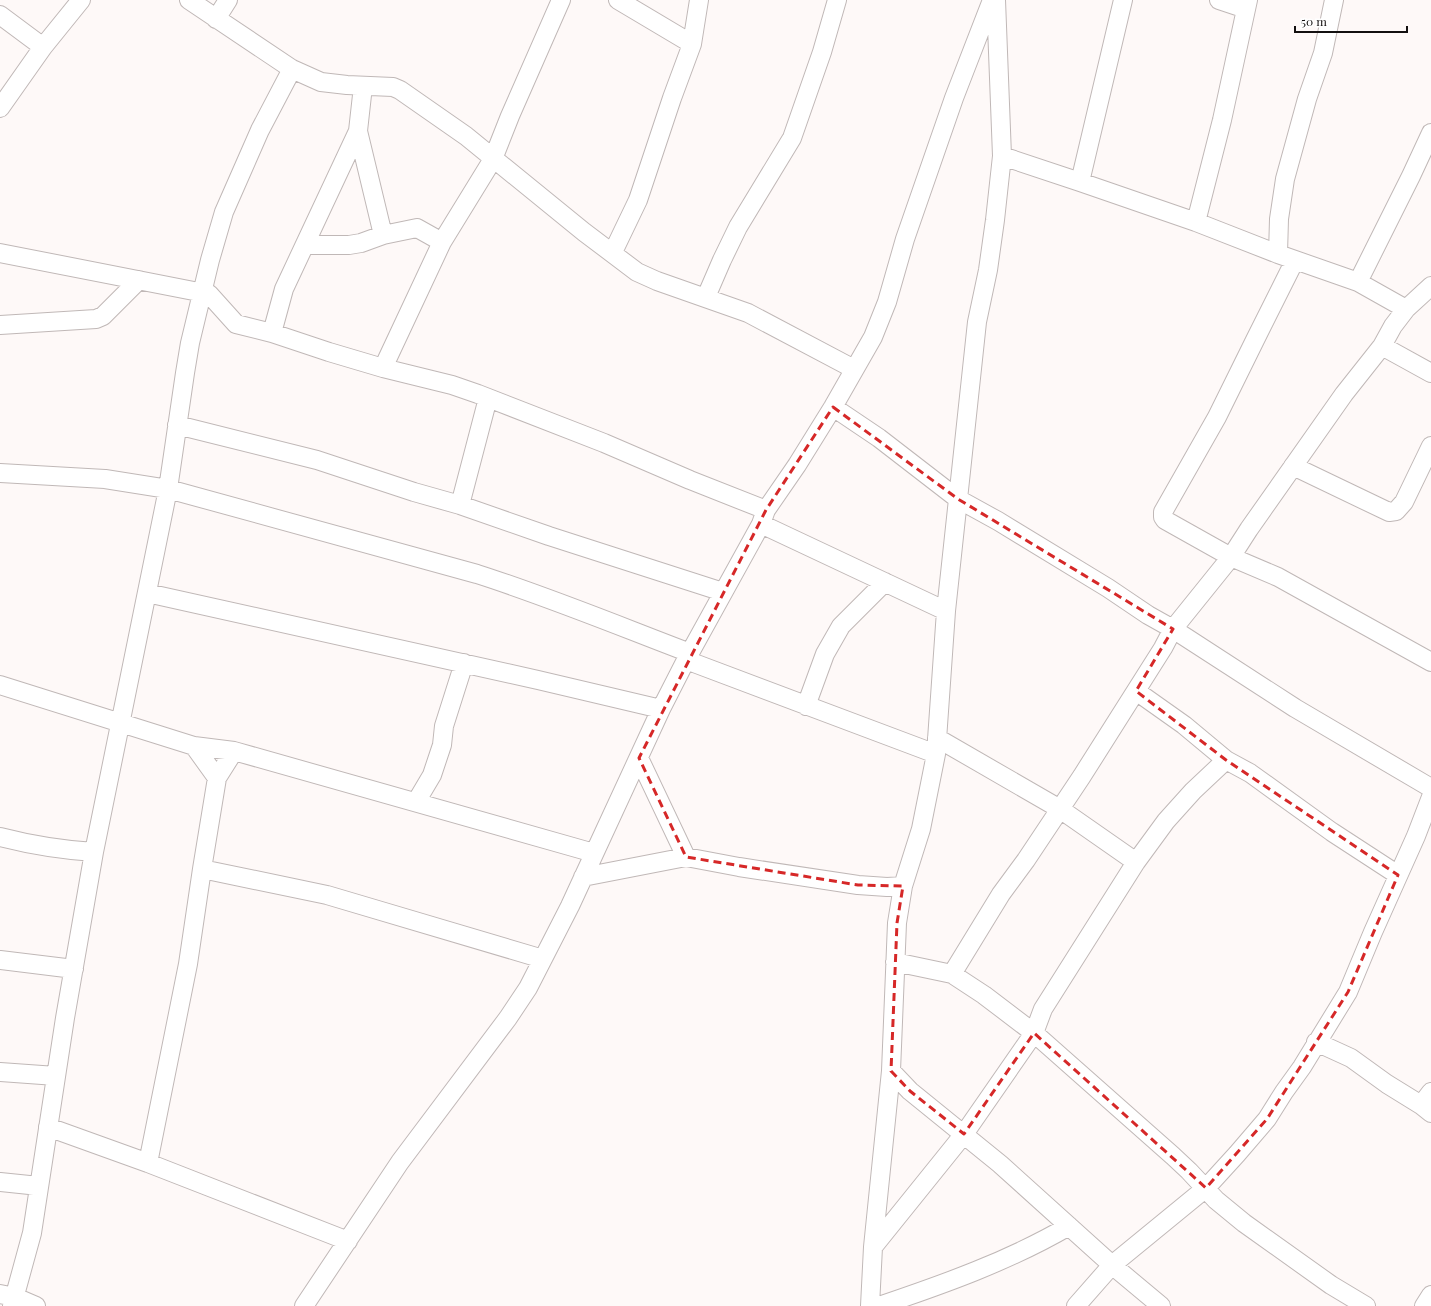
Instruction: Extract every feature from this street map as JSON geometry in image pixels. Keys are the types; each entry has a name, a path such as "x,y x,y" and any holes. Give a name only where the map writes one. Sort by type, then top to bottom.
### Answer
{"street":[{"path":"0,108 43,47 81,0"},
{"path":"188,0 292,69 321,82 393,87 400,90 466,136 584,232 613,252 637,272 657,281 748,313 854,369"},
{"path":"216,19 228,0"},
{"path":"383,368 442,242 493,159 510,116 561,0"},
{"path":"618,0 692,44"},
{"path":"613,252 638,200 672,98 692,44 699,0"},
{"path":"706,297 738,227 792,138 822,52 837,0"},
{"path":"304,1306 400,1162 508,1018 528,988 583,877 661,709 688,657 764,517 833,407 873,337 887,302 905,239 954,98 992,0"},
{"path":"870,1306 873,1247 892,1071 897,923 903,886 921,828 936,746 946,611 977,322 991,249 1002,156 996,0"},
{"path":"1080,182 1123,0"},
{"path":"1196,222 1222,120 1247,5 1219,0"},
{"path":"1278,254 1279,219 1285,179 1323,53 1334,0"},
{"path":"0,15 43,47"},
{"path":"36,1306 9,1299 32,1233 56,1076 94,852 168,489 189,350 210,260 224,212 260,130 292,69"},
{"path":"272,333 284,290 358,131 364,86"},
{"path":"358,131 383,235"},
{"path":"1358,282 1431,133"},
{"path":"1002,156 1196,222 1278,254 1358,282 1406,309"},
{"path":"306,245 355,244 383,235 417,228 442,242"},
{"path":"0,253 209,294 236,324 272,333 383,368 452,385 478,394 604,442 690,480 764,517 885,582 946,611"},
{"path":"1295,260 1217,417 1163,512 1163,517 1165,520 1232,557 1278,577 1431,662"},
{"path":"0,325 96,319 103,316 139,280"},
{"path":"952,974 1002,894 1060,809 1136,691 1163,648 1173,628 1232,557 1249,529 1344,394 1382,346 1393,326 1406,309 1431,286"},
{"path":"1382,346 1431,373"},
{"path":"460,505 488,398"},
{"path":"833,407 879,438 958,499 998,521 1108,588 1148,615 1173,628 1295,708 1431,788"},
{"path":"177,425 317,460 414,492 460,505 549,536 723,592"},
{"path":"1293,466 1390,512 1396,511 1404,502 1431,446"},
{"path":"0,473 105,480 168,489 477,574 522,588 561,602 806,706 936,746 1060,809 1136,862"},
{"path":"806,706 825,654 841,626 885,582"},
{"path":"147,593 661,709"},
{"path":"416,802 432,775 442,745 444,726 464,664"},
{"path":"0,685 194,746 234,751 594,853"},
{"path":"1136,691 1184,725 1226,760 1250,773 1332,832 1398,876"},
{"path":"194,746 218,778"},
{"path":"148,1163 188,964 202,869 218,778 234,751"},
{"path":"639,758 686,857"},
{"path":"873,1247 964,1134 1034,1033 1043,1009 1136,862 1166,820 1226,760"},
{"path":"1076,1306 1112,1265 1206,1188 1267,1119 1302,1067 1348,992 1416,836 1431,797"},
{"path":"0,837 23,843 58,849 94,852"},
{"path":"583,877 686,857 739,867 858,884 887,887 903,886"},
{"path":"202,869 327,895 543,959"},
{"path":"0,960 74,969"},
{"path":"895,962 952,974 984,995 1034,1033 1173,1156 1206,1188 1216,1200 1244,1223 1331,1285 1366,1306"},
{"path":"1316,1042 1351,1058 1387,1084 1428,1103"},
{"path":"892,1071 910,1091 1000,1164 1112,1265 1161,1306"},
{"path":"0,1072 56,1076"},
{"path":"48,1127 148,1163 348,1241"},
{"path":"0,1182 39,1186"},
{"path":"879,1306 942,1284 1010,1257 1069,1226"},
{"path":"1424,1306 1431,1295"}],"highlighted area":[{"path":"833,407 958,499 1173,629 1136,691 1226,760 1398,875 1348,992 1267,1119 1206,1188 1034,1033 964,1134 910,1091 891,1071 897,923 903,886 858,885 686,857 639,758 766,510"}]}
